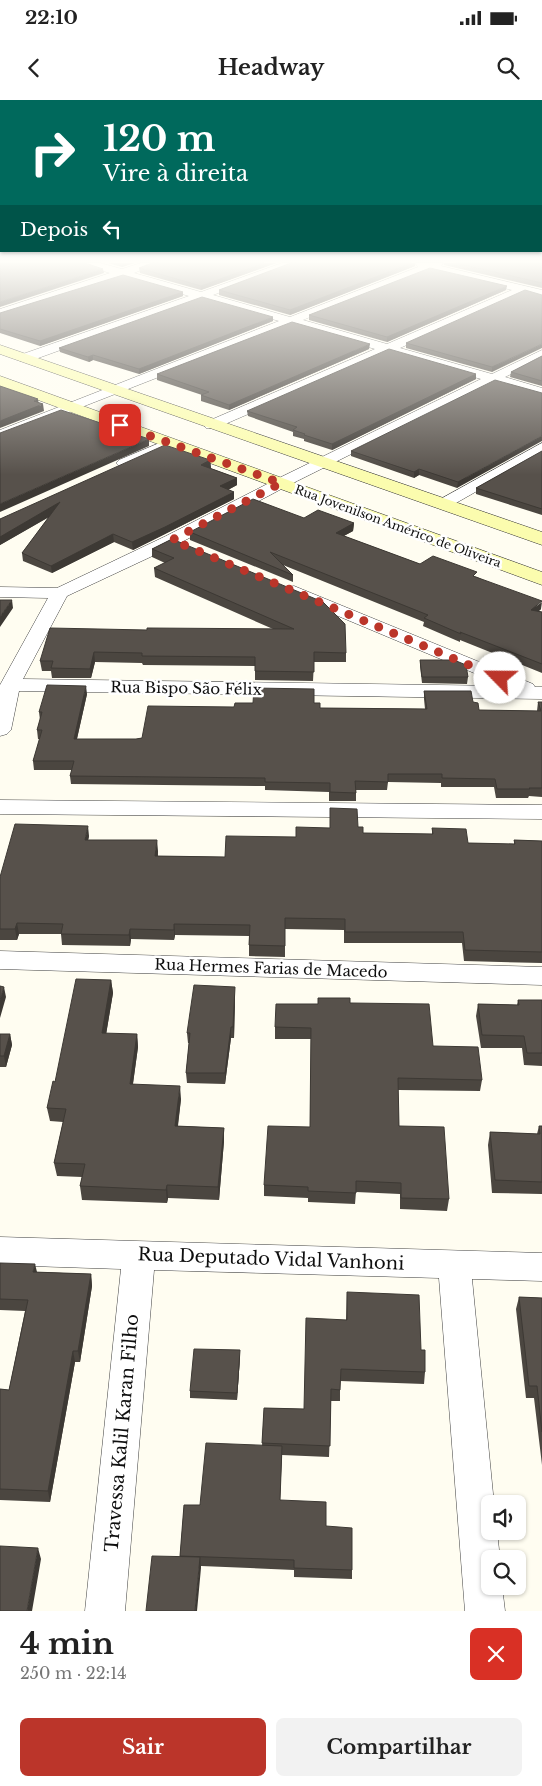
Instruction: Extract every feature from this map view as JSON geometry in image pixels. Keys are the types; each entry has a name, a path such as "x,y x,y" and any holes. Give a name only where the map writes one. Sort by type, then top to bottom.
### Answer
{"main road":[{"path":"0,349 542,539"},
{"name":"Rua Jovenilson Américo de Oliveira","path":"0,381 542,579"}],"street":[{"path":"25,358 93,334"},
{"path":"0,436 258,334"},
{"path":"333,334 542,392"},
{"path":"211,424 422,334"},
{"path":"0,592 60,593 172,540 281,483 542,354"},
{"path":"107,471 170,443"},
{"path":"443,504 540,451"},
{"path":"172,540 191,548"},
{"path":"282,586 539,693"},
{"path":"0,730 10,685 60,593"},
{"name":"Rua Bispo São Félix","path":"10,685 539,693"},
{"path":"0,807 542,812"},
{"name":"Rua Hermes Farias de Macedo","path":"0,960 542,976"},
{"name":"Rua Deputado Vidal Vanhoni","path":"0,1251 542,1267"},
{"name":"Travessa Kalil Karan Filho","path":"105,1611 139,1255"},
{"path":"454,1264 485,1611"}],"building":[{"path":"15,334 62,334 40,341"},
{"path":"100,334 230,334 139,369 93,355 88,357 59,348"},
{"path":"262,334 333,334 370,344 229,405 201,395 209,392 157,374"},
{"path":"375,334 395,334 387,337"},
{"path":"427,334 542,334 542,344 492,367 406,343"},
{"path":"389,349 476,374 332,444 293,430 297,427 247,411"},
{"path":"542,356 542,381 511,372"},
{"path":"495,380 542,393 542,436 458,482 419,469 414,472 351,451"},
{"path":"0,386 38,399 34,401 43,404 0,421"},
{"path":"61,410 149,439 0,504 0,433"},
{"path":"165,445 210,460 201,465 237,478 220,486 234,492 132,542 113,534 51,566 22,553 60,502 0,537 0,519"},
{"path":"542,451 542,509 476,488"},
{"path":"253,499 304,518 318,510 354,523 336,533 420,564 433,556 477,572 473,576 542,601 531,610 542,612 542,664 460,632 461,634 424,618 428,615 270,552 293,575 190,532"},
{"path":"172,539 323,602 345,624 346,653 314,652 314,672 255,671 255,657 142,656 142,653 94,652 90,669 51,668 53,661 40,661 50,628 147,630 147,628 294,629 154,568 174,558 152,549"},
{"path":"0,600 12,600 0,617"},
{"path":"420,660 454,660 466,665 468,677 422,677"},
{"path":"47,685 86,686 74,739 142,738 148,706 234,707 235,703 253,703 254,688 314,689 314,703 320,703 320,708 427,709 424,691 471,691 473,702 478,703 479,710 541,711 538,702 542,702 542,788 497,789 495,779 442,778 442,774 388,774 388,782 355,781 356,793 330,792 330,783 265,782 265,778 70,776 74,761 33,761 42,730 37,730 42,712 39,712"},
{"path":"330,808 357,809 358,827 363,827 363,833 433,834 432,828 466,829 468,843 515,844 514,840 542,841 542,952 465,950 463,932 345,932 345,919 285,918 285,946 249,945 250,925 174,924 174,930 130,929 129,935 61,934 63,924 17,923 15,929 0,929 0,877 15,824 88,826 85,840 157,840 155,856 225,857 226,836 296,837 296,827 330,828"},
{"path":"76,979 111,980 102,1033 137,1034 130,1084 180,1086 175,1126 224,1128 218,1187 167,1185 166,1190 80,1186 85,1164 54,1163 66,1109 47,1108 53,1081 55,1082"},
{"path":"194,985 235,987 233,1027 231,1027 225,1073 186,1073 190,1033 187,1033"},
{"path":"0,986 4,987 0,1000"},
{"path":"318,998 350,998 350,1003 429,1004 433,1046 478,1047 482,1080 398,1078 399,1126 444,1127 449,1199 401,1198 401,1183 356,1181 356,1193 308,1191 308,1187 264,1185 268,1126 310,1127 311,1028 275,1027 276,1004 318,1004"},
{"path":"518,1000 542,1000 542,1053 527,1053 524,1036 482,1035 478,1004 519,1005"},
{"path":"0,1034 10,1034 4,1056 0,1056"},
{"path":"539,1126 542,1126 542,1182 495,1180 490,1132 540,1134"},
{"path":"0,1263 35,1264 33,1272 91,1274 78,1351 73,1351 48,1491 0,1489 0,1389 9,1390 28,1300 0,1299"},
{"path":"347,1292 419,1295 421,1350 425,1350 425,1372 341,1369 340,1390 331,1389 330,1446 262,1443 264,1408 304,1409 306,1318 347,1320"},
{"path":"519,1297 542,1298 542,1432 537,1386 529,1386"},
{"path":"194,1349 240,1350 237,1393 190,1391"},
{"path":"206,1443 282,1446 280,1500 326,1502 326,1526 352,1528 352,1570 294,1568 294,1560 180,1556 184,1505 200,1505"},
{"path":"0,1546 38,1548 27,1611 0,1611"},
{"path":"152,1556 200,1557 195,1611 146,1611"}],"route":[{"path":"120,425 281,483 172,540 500,678"}]}
